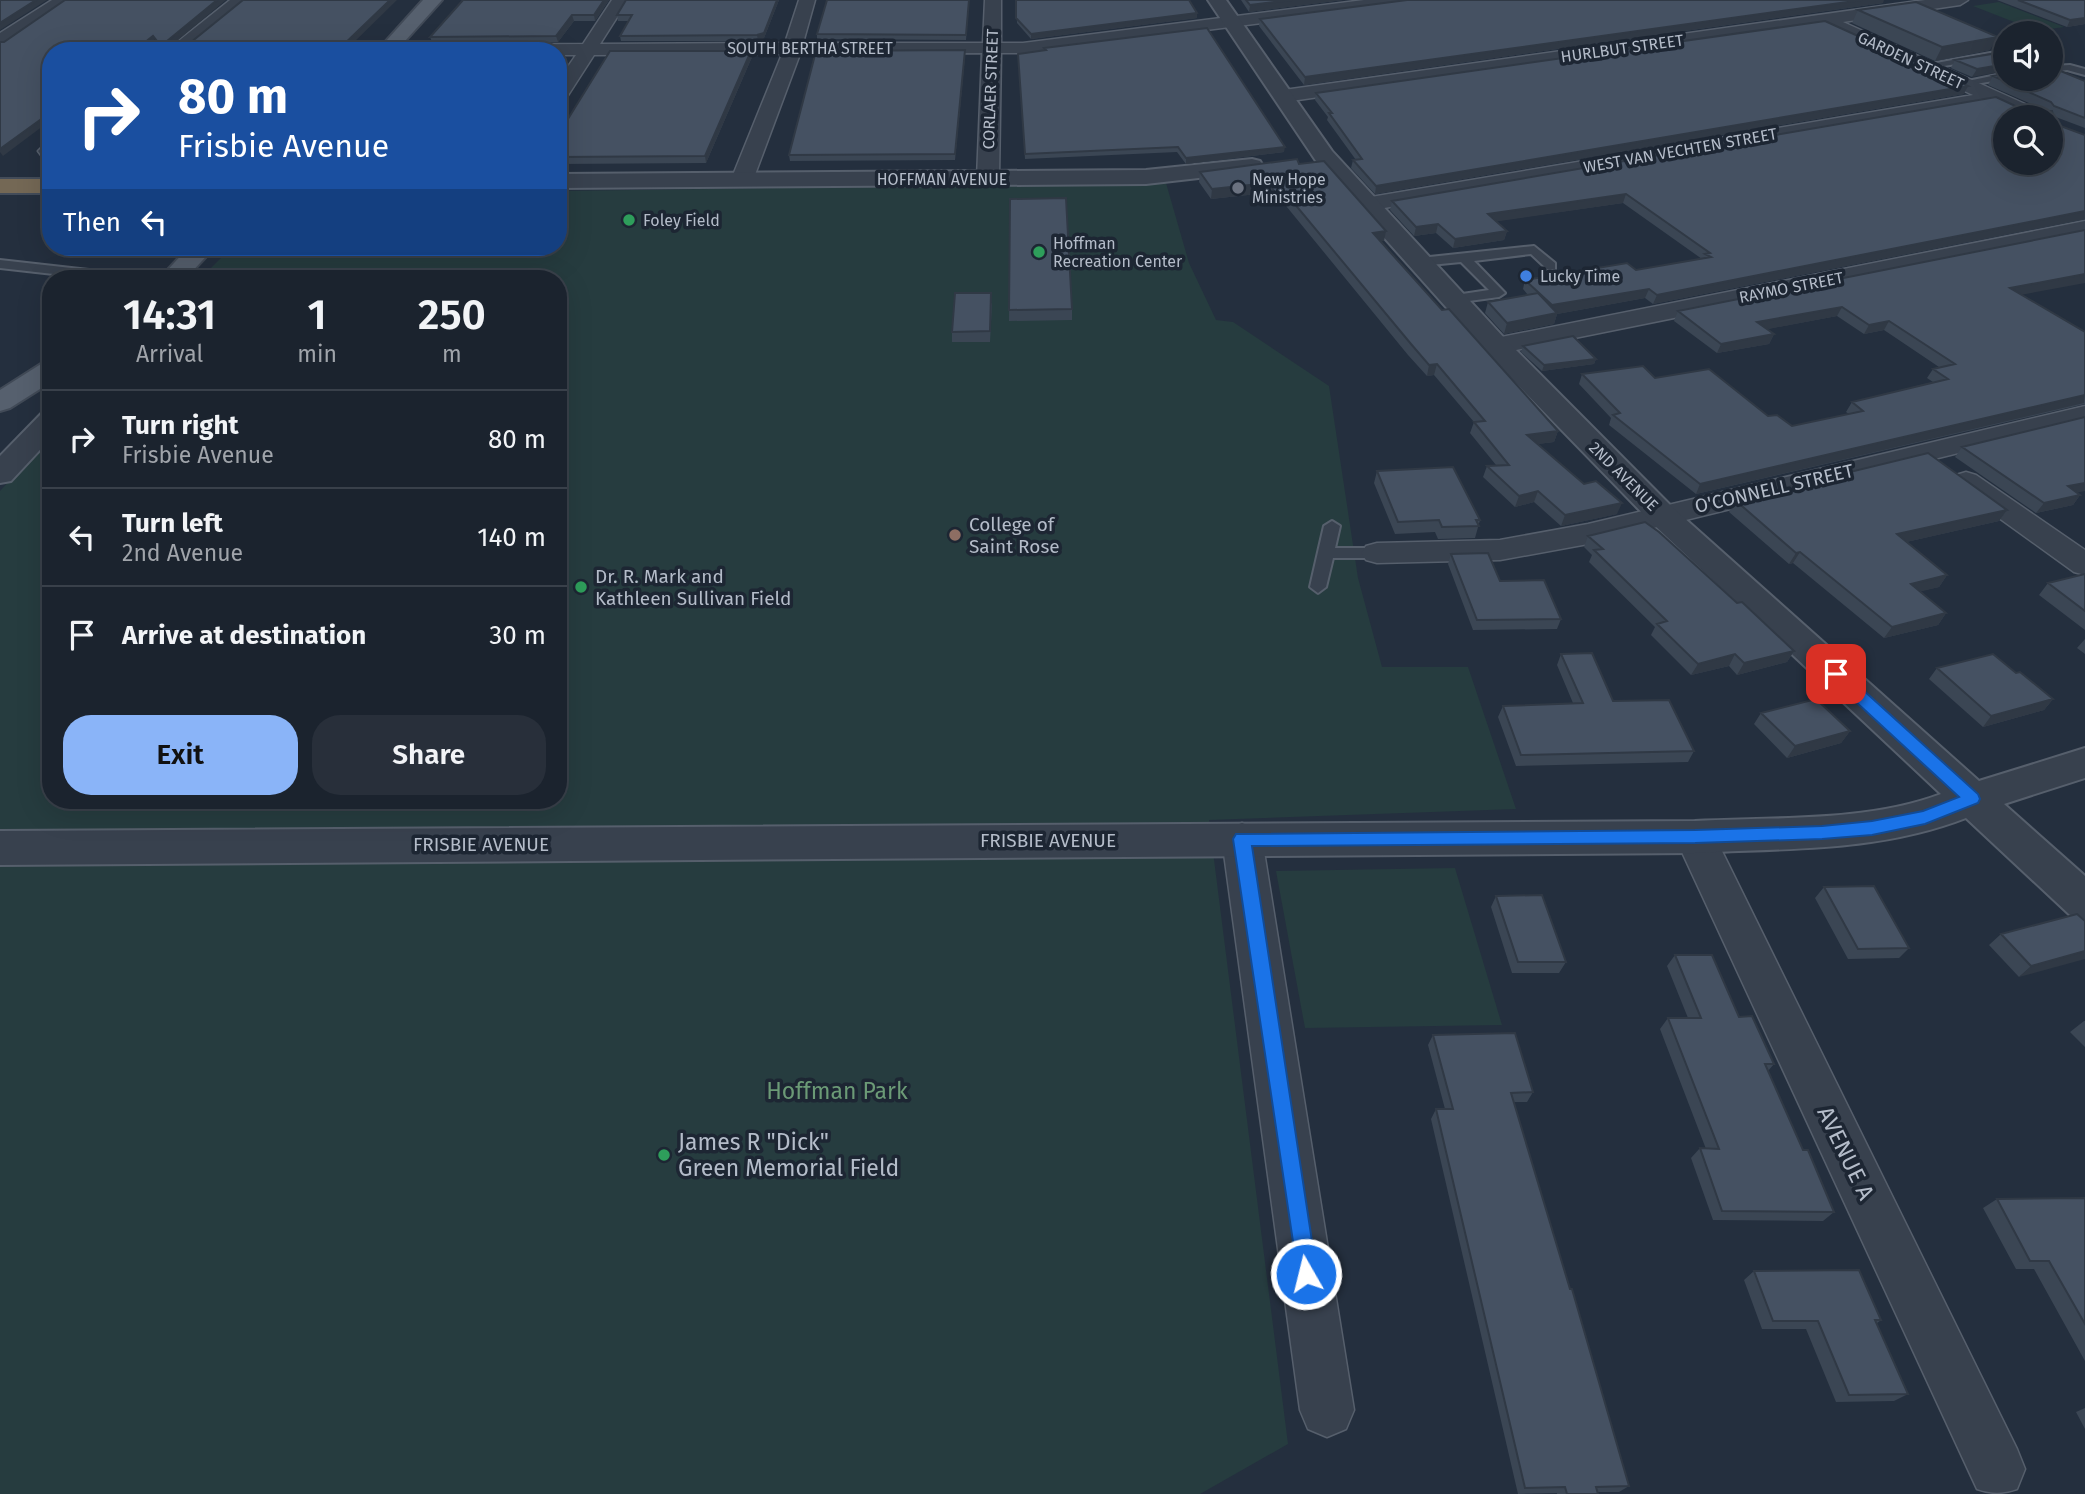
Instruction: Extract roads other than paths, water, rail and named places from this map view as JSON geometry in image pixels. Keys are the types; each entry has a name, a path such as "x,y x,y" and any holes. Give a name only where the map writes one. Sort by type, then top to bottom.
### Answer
{"highway":[{"path":"5,187 42,186"}],"main road":[{"path":"395,42 433,0"},
{"path":"180,270 194,256"},
{"path":"0,402 42,376"}],"street":[{"path":"0,41 63,0"},
{"path":"186,42 240,0"},
{"path":"567,82 620,0"},
{"path":"742,180 793,48 807,0"},
{"name":"CORLAER STREET","path":"988,178 993,0"},
{"name":"SOUTH BERTHA STREET","path":"567,50 1023,48 1224,11 1404,0"},
{"name":"HURLBUT STREET","path":"1284,96 1959,0"},
{"name":"2ND AVENUE","path":"1224,11 1284,96 1314,158 1367,204 1496,346 1662,515 2085,902"},
{"name":"GARDEN STREET","path":"1824,19 2011,105"},
{"name":"WEST VAN VECHTEN STREET","path":"1367,204 1993,97"},
{"name":"HOFFMAN AVENUE","path":"567,181 1161,177 1278,163"},
{"name":"RAYMO STREET","path":"1496,346 2085,229"},
{"name":"O'CONNELL STREET","path":"1377,553 1500,550 1588,534 2085,414"},
{"path":"0,474 42,430"},
{"path":"1925,452 2085,565"},
{"name":"FRISBIE AVENUE","path":"0,848 1695,837 1872,828 1925,817 2085,763"},
{"name":"AVENUE A","path":"1695,837 1997,1469"},
{"path":"1242,839 1326,1410"}],"lane":[{"path":"1925,66 1993,55"},
{"path":"2063,68 2085,72"},
{"path":"1963,83 1993,78"},
{"path":"1420,262 1534,250 1551,265"},
{"path":"1454,299 1499,293 1464,258"},
{"path":"0,264 53,270"},
{"path":"1318,587 1332,526"},
{"path":"1326,553 1377,553"}],"place":[{"name":"New Hope Ministries","path":"1238,188"},
{"name":"Foley Field","path":"629,220"},
{"name":"Hoffman Recreation Center","path":"1039,252"},
{"name":"Lucky Time","path":"1526,276"},
{"name":"College of Saint Rose","path":"955,535"},
{"name":"Dr. R. Mark and Kathleen Sullivan Field","path":"581,587"},
{"name":"James R \"Dick\" Green Memorial Field","path":"664,1155"}],"park label":[{"name":"Hoffman Park","path":"837,1091"}]}
